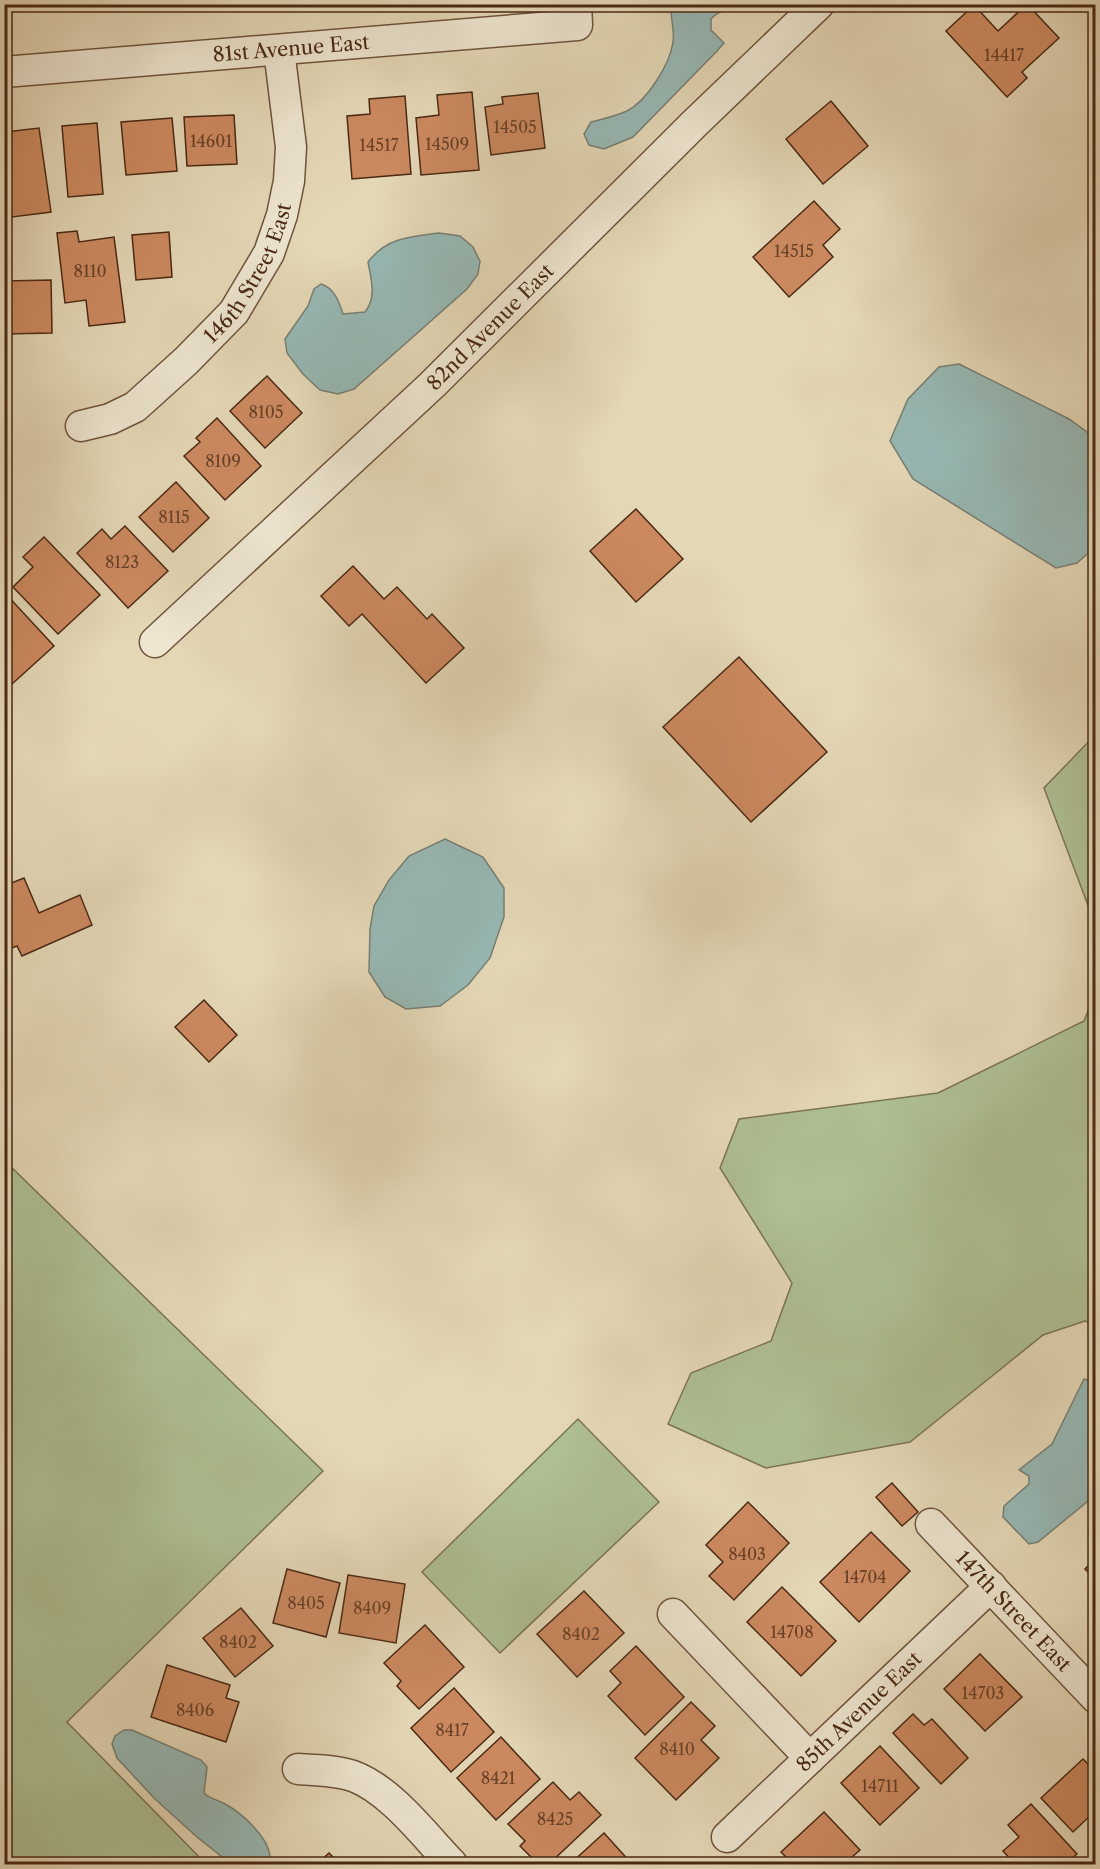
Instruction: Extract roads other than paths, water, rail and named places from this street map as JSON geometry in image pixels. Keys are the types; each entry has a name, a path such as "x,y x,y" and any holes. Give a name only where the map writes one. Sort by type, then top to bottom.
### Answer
{"street":[{"name":"82nd Avenue East","path":"155,642 432,385 694,124 819,4"},
{"name":"81st Avenue East","path":"4,72 279,50 577,15"},
{"name":"146th Street East","path":"81,426 110,419 135,407 234,312 269,253 282,215 289,181 291,147 279,50"},
{"name":"147th Street East","path":"931,1524 1095,1698"},
{"name":"85th Avenue East","path":"727,1837 991,1586"},
{"path":"673,1614 810,1758"},
{"path":"298,1769 328,1770 354,1776 382,1793 452,1864"}],"water":[{"path":"671,5 763,5 749,10 719,12 715,15 711,19 711,30 724,43 717,51 633,137 604,149 589,145 584,134 591,122 627,111 635,106 650,91 662,71 673,42"},
{"path":"439,233 460,236 473,247 480,261 478,274 467,289 354,389 338,394 320,390 303,374 287,353 285,339 308,306 314,289 321,284 333,292 343,314 365,312 372,294 368,262 375,254 383,247 400,240"},
{"path":"959,364 1069,419 1095,438 1095,547 1077,563 1056,568 913,479 890,441 908,399 939,367"},
{"path":"445,839 483,857 504,888 504,917 490,958 468,985 440,1006 406,1009 385,997 369,972 370,929 374,906 389,880 409,856"},
{"path":"1084,1379 1095,1383 1095,1492 1093,1497 1038,1542 1029,1544 1003,1517 1004,1506 1029,1484 1029,1476 1019,1470 1052,1444"},
{"path":"124,1730 132,1730 201,1760 207,1767 204,1793 239,1813 253,1826 265,1841 270,1856 263,1864 231,1864 155,1799 117,1758 112,1744 115,1736"}]}
